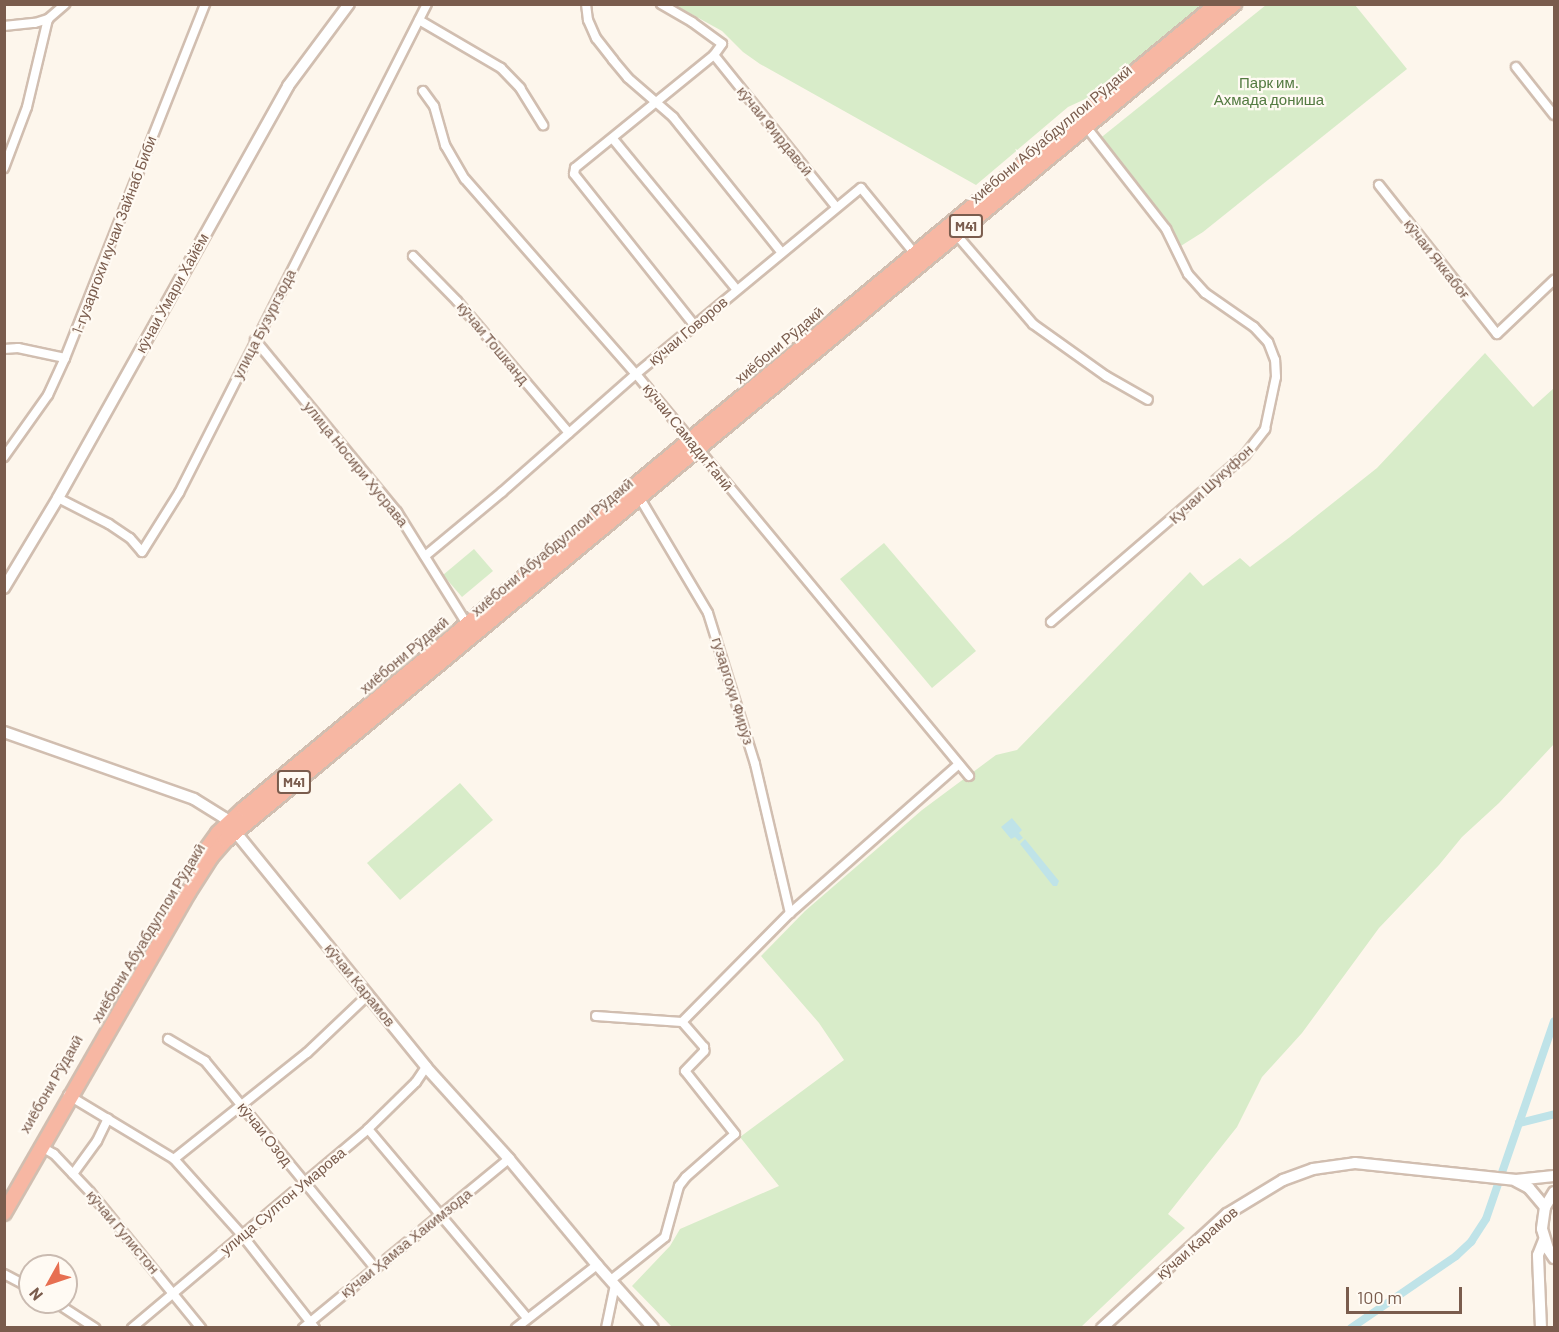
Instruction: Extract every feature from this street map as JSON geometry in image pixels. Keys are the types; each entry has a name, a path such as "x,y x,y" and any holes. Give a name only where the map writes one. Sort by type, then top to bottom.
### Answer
{"highway":[{"name":"хиёбони Рӯдакӣ","path":"815,343 915,254 953,230 1083,122 1217,4"},
{"name":"хиёбони Абуабдуллои Рӯдакӣ","path":"1083,122 1234,4"},
{"name":"хиёбони Абуабдуллои Рӯдакӣ","path":"4,1213 68,1095 205,866 232,827 953,230"},
{"name":"хиёбони Рӯдакӣ","path":"454,642 467,624 635,492"},
{"name":"хиёбони Рӯдакӣ","path":"4,1199 39,1146"}],"main road":[{"name":"кӯчаи Умари Хайём","path":"4,588 58,498 288,86 349,4"},
{"name":"кӯчаи Карамов","path":"4,732 194,799 216,811 232,827 426,1067 509,1159 653,1328"},
{"name":"кӯчаи Карамов","path":"1102,1328 1227,1214 1283,1180 1313,1169 1355,1163 1516,1180 1554,1176"},
{"path":"1516,1180 1529,1188 1545,1207"},
{"path":"1554,1192 1545,1207 1543,1218 1545,1240 1554,1258"},
{"path":"1541,1328 1538,1255 1545,1240"}],"street":[{"path":"4,26 35,23 48,19 65,4"},
{"name":"1-гузаргохи кучаи Зайнаб Биби","path":"6,451 48,395 65,358 205,4"},
{"name":"улица Бузургзода","path":"58,498 109,524 130,538 142,552 179,493 427,4"},
{"path":"586,4 588,20 596,38 628,78 673,117 782,253"},
{"path":"661,4 692,22 722,44 714,55 573,171 694,325"},
{"path":"4,168 27,107 48,19"},
{"path":"419,20 501,68 520,88 543,125"},
{"name":"кӯчаи Фирдавсӣ","path":"714,55 836,207"},
{"path":"1516,67 1554,115"},
{"name":"кӯчаи Самади Ғанӣ","path":"423,91 434,106 445,145 465,179 636,374 969,776"},
{"name":"Кучаи Шукуфон","path":"1051,622 1245,456 1265,429 1276,377 1275,360 1268,342 1254,327 1204,293 1188,274 1166,229 1083,122"},
{"path":"614,139 737,290"},
{"name":"кӯчаи Яккабоғ","path":"1378,184 1497,334 1554,280"},
{"name":"кӯчаи Говоров","path":"425,556 694,325 861,188 915,254"},
{"path":"953,230 1034,324 1106,376 1148,400"},
{"name":"кӯчаи Тошканд","path":"413,256 457,301 569,433"},
{"name":"улица Носири Хусрава","path":"255,340 397,512 467,624"},
{"path":"4,350 18,348 65,358"},
{"name":"гузаргоҳи Фирӯз","path":"635,492 708,613 755,764 790,913"},
{"path":"682,1022 790,913 960,764"},
{"path":"174,1159 307,1053 369,995"},
{"path":"596,1016 682,1022 704,1047 704,1051 685,1071 735,1134 728,1143 691,1172 679,1186 662,1241 613,1282 606,1328"},
{"name":"кӯчаи Озод","path":"168,1039 205,1060 375,1268"},
{"name":"улица Султон Умарова","path":"132,1328 368,1129 416,1082 426,1067"},
{"path":"68,1095 174,1159 242,1236 312,1325"},
{"path":"73,1174 97,1141 108,1118"},
{"path":"368,1129 526,1318"},
{"name":"кӯчаи Гулистон","path":"39,1146 54,1154 73,1174 201,1328"},
{"name":"кӯчаи Ҳамза Хакимзода","path":"303,1328 312,1325 375,1268 509,1159"},
{"path":"516,1328 597,1265"},
{"path":"4,1274 18,1282"},
{"path":"73,1314 95,1328"}],"green space":[{"path":"675,5 1206,5 1094,95 1068,107 976,185 760,64 743,52 722,31"},
{"name":"Парк им. Ахмада дониша","path":"1266,5 1355,5 1407,69 1203,232 1176,249 1098,140"},
{"path":"1485,353 1533,407 1554,388 1554,744 1499,803 1462,837 1439,865 1379,928 1302,1033 1262,1077 1237,1127 1168,1214 1185,1228 1081,1327 672,1327 632,1286 670,1246 680,1229 779,1186 740,1137 844,1060 819,1023 761,956 805,911 922,810 996,755 1017,750 1190,572 1203,586 1240,558 1250,567 1377,468"},
{"path":"884,543 976,651 932,688 840,579"},
{"path":"474,549 493,571 462,597 443,575"},
{"path":"460,783 493,820 400,900 367,863"}],"water":[{"path":"1012,818 1022,830 1019,833 1023,838 1019,841 1015,837 1011,839 1001,827"},
{"path":"1025,839 1059,881 1057,886 1053,886 1020,844"}],"waterway":[{"path":"1351,1328 1456,1256 1471,1242 1486,1219 1554,1021"},
{"path":"1519,1123 1554,1114"}]}
